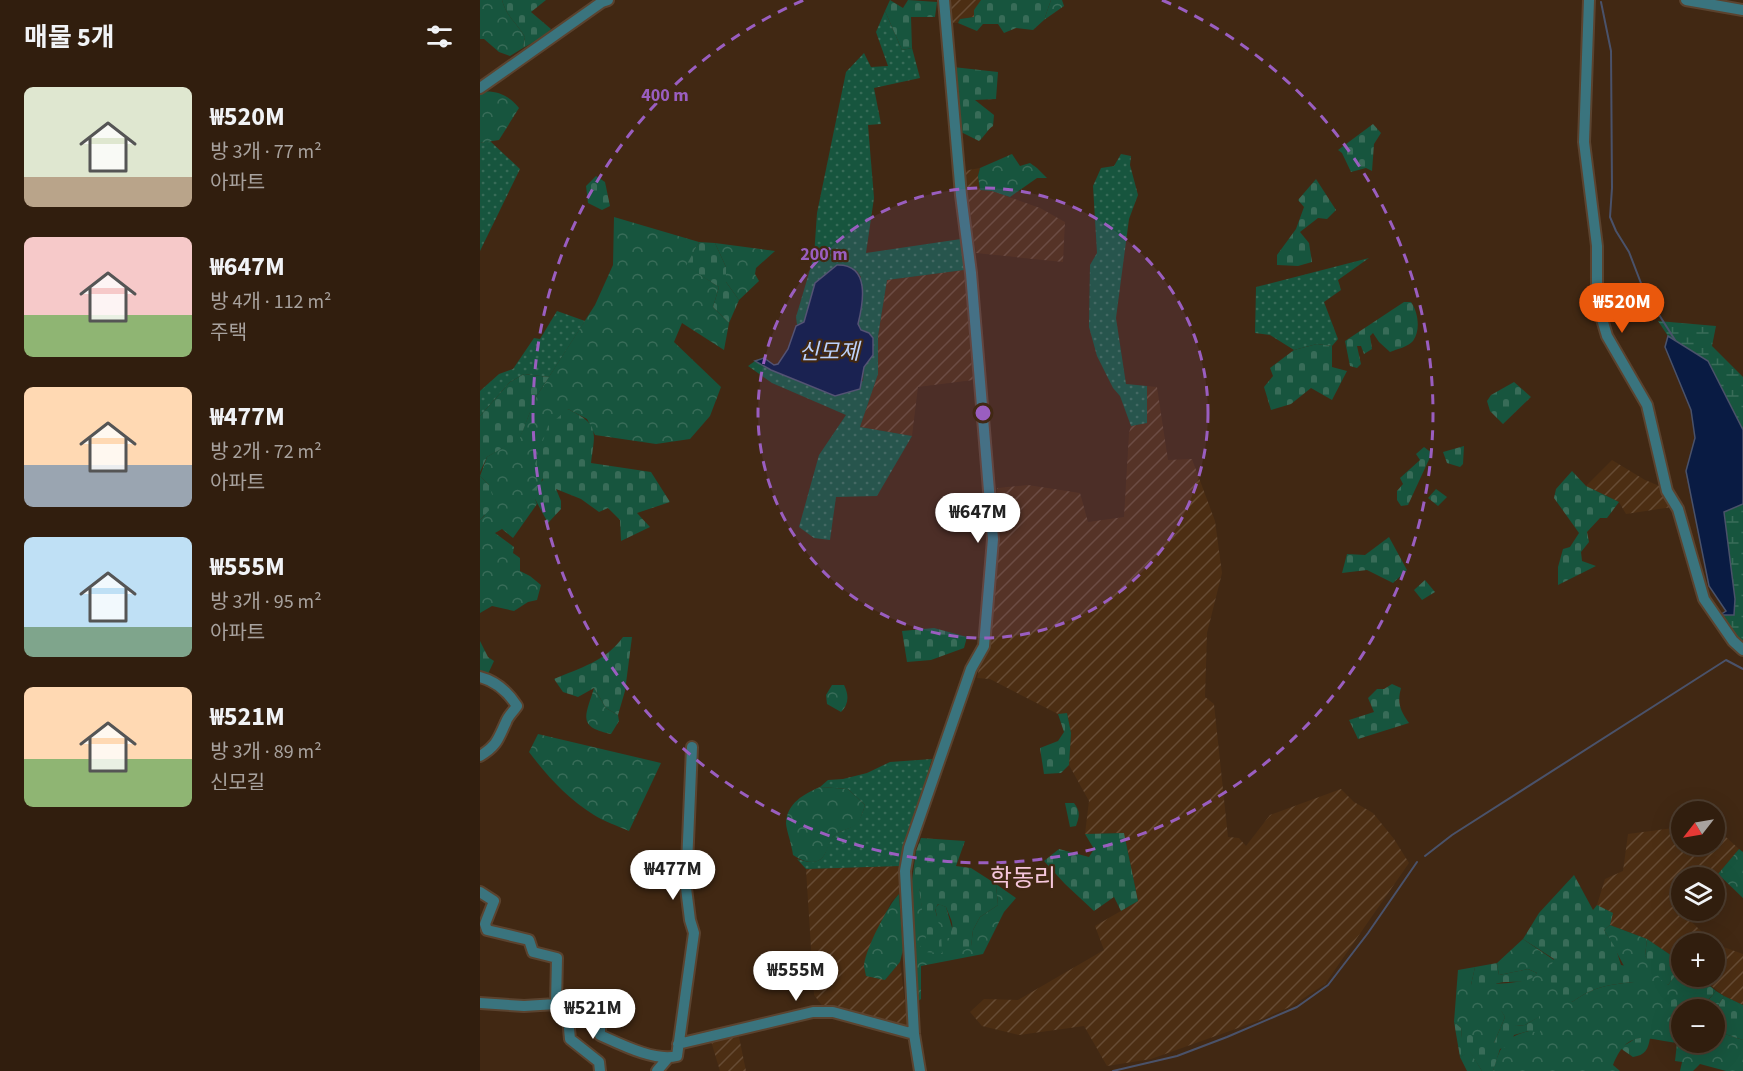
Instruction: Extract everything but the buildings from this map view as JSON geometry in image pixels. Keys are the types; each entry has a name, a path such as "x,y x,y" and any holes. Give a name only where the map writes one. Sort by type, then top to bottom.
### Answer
{"street":[{"path":"480,88 565,27 608,0"},
{"path":"920,1071 914,1034 905,871 909,848 967,680 984,646 993,539 971,273 961,195 944,0"},
{"path":"1589,0 1584,142 1597,246 1597,302 1607,336 1647,405 1667,492 1678,509 1704,599 1733,640 1743,650"},
{"path":"1686,0 1743,10"},
{"path":"480,677 490,679 501,687 517,706 507,719 499,740 490,750 480,756"},
{"path":"657,1071 674,1053 694,933 686,888 692,747"},
{"path":"480,892 494,901 486,924 487,930 529,940 532,952 557,958 561,1006 570,1039 599,1062 600,1071"},
{"path":"480,1003 561,1006 600,1022 600,1035 626,1047 674,1053 813,1012 833,1012 914,1034"}],"shaded area":[{"path":"950,0 981,0 974,17 951,23"},
{"path":"980,168 978,176 980,190 992,191 1040,208 1065,222 1063,262 976,253 964,171"},
{"path":"964,270 973,380 918,387 912,436 860,427 878,374 878,336 887,280"},
{"path":"1147,386 1157,387 1168,460 1192,459 1215,521 1222,573 1207,633 1205,697 1214,704 1228,837 1239,838 1246,846 1270,815 1341,789 1354,802 1373,813 1394,839 1409,863 1325,984 1292,1006 1255,1022 1151,1059 1107,1066 1084,1026 1019,1035 982,1026 970,1012 984,999 1018,1000 1104,950 1095,926 1138,901 1124,833 1085,834 1089,801 1069,765 1071,733 1067,714 1058,714 990,679 977,678 990,617 997,488 1028,485 1080,493 1088,522 1124,517 1129,433 1131,426 1146,423"},
{"path":"1612,460 1645,480 1662,487 1672,507 1626,514 1619,502 1586,486"},
{"path":"1671,828 1671,855 1725,855 1725,836 1739,849 1724,867 1671,867 1671,921 1690,921 1703,933 1671,933 1671,955 1647,939 1610,925 1612,913 1597,905 1605,879 1623,871 1628,834"},
{"path":"900,866 899,894 891,902 864,967 885,980 900,962 908,1027 824,1008 814,995 806,869"},
{"path":"1725,948 1743,954 1743,1005 1724,996 1713,987 1725,987"},
{"path":"739,1037 746,1071 720,1071 711,1041"}],"green space":[{"path":"480,0 502,0 509,15 525,37 523,48 510,56 499,52 484,39 480,39"},
{"path":"502,0 546,0 531,12 551,29 545,36 523,48 525,37 509,15"},
{"path":"890,0 903,8 908,0 937,2 935,17 911,17 912,48 902,50 885,11"},
{"path":"981,0 1051,0 1044,20 1033,30 1016,28 1004,33 998,24 983,24 977,31 958,23 960,19 974,17 974,10"},
{"path":"1051,0 1062,0 1064,6 1044,20"},
{"path":"885,11 902,50 912,48 920,78 874,88 881,124 868,125 874,198 866,253 961,239 964,270 887,280 878,336 878,374 860,427 912,436 877,496 836,497 830,540 814,538 799,527 819,455 846,415 772,383 748,366 755,361 771,370 835,396 863,381 864,367 873,355 873,338 869,333 861,330 858,325 861,277 857,271 845,266 815,283 804,322 797,325 796,317 814,256 817,213 846,72 864,53 871,67 888,66 876,32"},
{"path":"953,67 998,72 996,99 975,100 994,115 993,126 979,141 961,132"},
{"path":"480,92 502,94 519,108 499,140 480,143"},
{"path":"1373,124 1381,133 1374,144 1372,171 1366,168 1351,172 1342,153 1338,150"},
{"path":"490,141 520,169 480,251 480,143"},
{"path":"1012,154 1020,166 1030,163 1047,178 1037,178 1010,197 980,190 978,176 980,168"},
{"path":"1121,154 1131,156 1130,165 1138,195 1129,219 1116,318 1126,384 1147,386 1147,423 1131,426 1120,396 1113,388 1097,356 1089,327 1090,265 1097,253 1093,186 1101,168 1114,166"},
{"path":"596,176 605,182 610,206 602,210 588,203 586,186"},
{"path":"1316,179 1336,210 1327,219 1318,218 1300,232 1309,243 1312,262 1298,266 1277,265 1277,255 1296,229 1304,207 1298,200"},
{"path":"614,217 699,242 687,266 719,287 713,307 729,323 724,350 682,323 674,342 721,387 710,416 690,439 656,444 595,435 587,419 568,409 535,499 537,504 513,538 502,529 495,533 514,547 513,553 520,558 520,571 541,585 537,600 528,602 514,611 492,606 480,613 480,520 485,515 489,485 480,476 487,457 520,437 536,397 595,305 613,265"},
{"path":"699,242 715,243 726,267 726,282 739,300 729,323 713,307 719,287 686,266"},
{"path":"715,243 775,251 756,268 755,274 759,281 739,300 726,282 726,267"},
{"path":"1369,258 1338,280 1341,290 1324,302 1338,339 1332,346 1317,344 1294,350 1270,335 1255,333 1256,287"},
{"path":"1404,302 1411,302 1417,316 1418,326 1413,341 1390,352 1373,333 1370,336 1372,349 1364,354 1361,346 1357,346 1361,364 1357,368 1350,366 1345,341"},
{"path":"557,311 585,321 549,377 524,374 510,382 480,416 480,391 499,374 513,369 534,338 540,339"},
{"path":"1658,321 1716,326 1712,346 1743,377 1743,429 1708,361 1668,336"},
{"path":"1317,344 1332,346 1332,367 1347,371 1332,400 1311,388 1291,404 1271,410 1264,387 1273,376 1270,368 1294,350"},
{"path":"524,374 549,377 536,397 520,438 487,457 480,472 480,416 510,382"},
{"path":"1514,382 1531,397 1503,424 1490,411 1487,401 1491,395"},
{"path":"568,409 586,420 593,430 591,463 651,472 670,502 637,513 650,527 621,541 620,520 608,508 599,512 581,499 556,489 561,501 561,509 548,523 532,490 543,480 535,464 548,426"},
{"path":"1464,446 1463,464 1460,467 1447,463 1443,452"},
{"path":"1424,447 1432,453 1408,505 1401,506 1397,500 1397,491 1403,484 1400,478 1420,460 1416,454"},
{"path":"1572,471 1586,486 1619,502 1607,518 1600,518 1587,532 1589,542 1581,552 1582,561 1596,566 1558,585 1558,567 1563,549 1570,547 1579,533 1554,498 1556,489"},
{"path":"480,476 489,485 495,504 480,520"},
{"path":"1436,489 1447,497 1438,506 1428,498"},
{"path":"1743,504 1743,644 1737,640 1720,615 1728,615 1735,599 1724,512"},
{"path":"1389,537 1407,570 1393,583 1367,570 1342,573 1347,554 1365,555"},
{"path":"1425,580 1435,592 1422,600 1414,590"},
{"path":"934,628 967,637 964,648 931,660 907,662 902,631"},
{"path":"623,637 632,637 625,691 618,715 606,708 594,688 578,697 563,692 554,679 601,658"},
{"path":"480,641 488,657 494,661 487,676 480,674"},
{"path":"1392,684 1401,688 1400,706 1409,723 1358,739 1349,720 1374,712 1368,698 1377,689 1384,689"},
{"path":"832,685 844,685 846,689 847,703 841,712 827,704 826,695"},
{"path":"594,688 606,708 618,715 619,721 611,734 592,728 586,718"},
{"path":"1067,713 1071,733 1069,765 1061,773 1044,774 1040,748 1058,741 1064,732 1058,714"},
{"path":"538,734 661,763 629,831 584,809 551,778 529,752"},
{"path":"932,759 900,866 806,869 797,859 814,862 820,859 825,854 832,838 854,825 862,814 865,805 848,789 820,787 828,780 867,773 890,762"},
{"path":"820,787 848,789 865,805 858,823 834,836 820,860 808,862 793,855 786,823 787,816 797,800"},
{"path":"1065,803 1074,803 1078,809 1079,817 1076,826 1070,827"},
{"path":"1124,833 1138,901 1121,911 1114,897 1094,911 1044,861 1059,849 1089,857 1094,849 1085,834"},
{"path":"921,838 965,841 956,866 971,868 996,884 998,905 980,917 973,930 971,947 964,950 958,946 955,938 947,938 952,930 952,923 946,907 938,904 935,909 941,932 942,953 922,952 920,947 926,939 919,888 911,888 916,851"},
{"path":"1739,849 1743,852 1743,898 1725,881 1724,867"},
{"path":"1574,875 1593,910 1597,905 1613,913 1610,925 1604,930 1616,949 1621,965 1633,967 1634,982 1602,987 1572,1002 1558,993 1547,976 1554,959 1523,939 1539,913"},
{"path":"996,884 1016,898 1004,912 983,954 921,966 921,999 917,1002 911,888 919,887 927,939 922,952 937,916 935,908 939,904 946,907 955,938 971,946 973,930 980,917 998,905"},
{"path":"899,894 903,950 900,962 885,980 866,976 864,966 868,950 883,917"},
{"path":"1610,925 1647,939 1645,956 1668,985 1671,981 1671,987 1699,987 1694,996 1684,995 1681,999 1671,999 1669,1015 1671,1013 1671,1042 1647,1038 1631,1041 1619,1053 1613,1065 1620,1071 1493,1071 1504,1044 1514,1036 1529,1031 1539,1017 1525,1025 1516,1026 1501,1010 1505,1017 1494,1043 1479,1043 1462,1039 1461,1028 1454,1022 1458,970 1475,967 1471,985 1516,982 1532,977 1537,973 1528,969 1499,975 1497,963 1523,939 1554,960 1572,1002 1602,987 1634,982 1604,930"},
{"path":"1647,939 1671,955 1671,981 1668,985 1661,980 1645,956"},
{"path":"1497,963 1499,975 1528,969 1537,973 1529,980 1504,982 1482,993 1471,985 1475,967"},
{"path":"1699,987 1711,987 1716,991 1709,999 1674,999 1684,995 1694,995"},
{"path":"1716,991 1724,996 1722,999 1709,999"},
{"path":"1724,996 1743,1005 1743,1040 1725,1034 1725,999 1722,999"},
{"path":"1671,1000 1669,1016 1667,1002"},
{"path":"1500,1009 1512,1009 1516,1026 1525,1025 1540,1016 1540,1033 1529,1031 1514,1035 1511,1045 1500,1049 1493,1071 1482,1071 1470,1052 1460,1057 1454,1022 1461,1028 1462,1038 1470,1034 1480,1043 1494,1043 1505,1017"},
{"path":"1725,1034 1743,1040 1743,1071 1726,1071 1700,1064 1693,1071 1680,1071 1682,1062 1675,1061 1676,1053 1725,1053"},
{"path":"1650,1038 1649,1042 1647,1049 1640,1055 1633,1057 1620,1048 1635,1039"},
{"path":"1470,1051 1482,1071 1467,1071 1460,1057"}],"water":[{"name":"신모제","path":"837,265 848,266 860,278 863,296 858,324 861,330 869,333 873,338 873,355 864,367 860,389 835,396 771,370 755,361 764,358 774,365 778,364 788,349 796,326 804,322 815,283"},
{"path":"1668,336 1708,361 1743,430 1743,504 1724,512 1735,599 1734,615 1720,615 1726,611 1709,586 1686,471 1695,438 1691,410 1665,347"}],"waterway":[{"path":"1601,2 1611,51 1612,188 1610,217 1629,252 1644,291 1675,340"},
{"path":"1425,856 1452,835 1726,660 1743,669"},
{"path":"1113,1071 1177,1056 1297,1007 1328,985 1368,933 1417,862"}],"district":[{"name":"학동리","path":"1023,878"}]}
